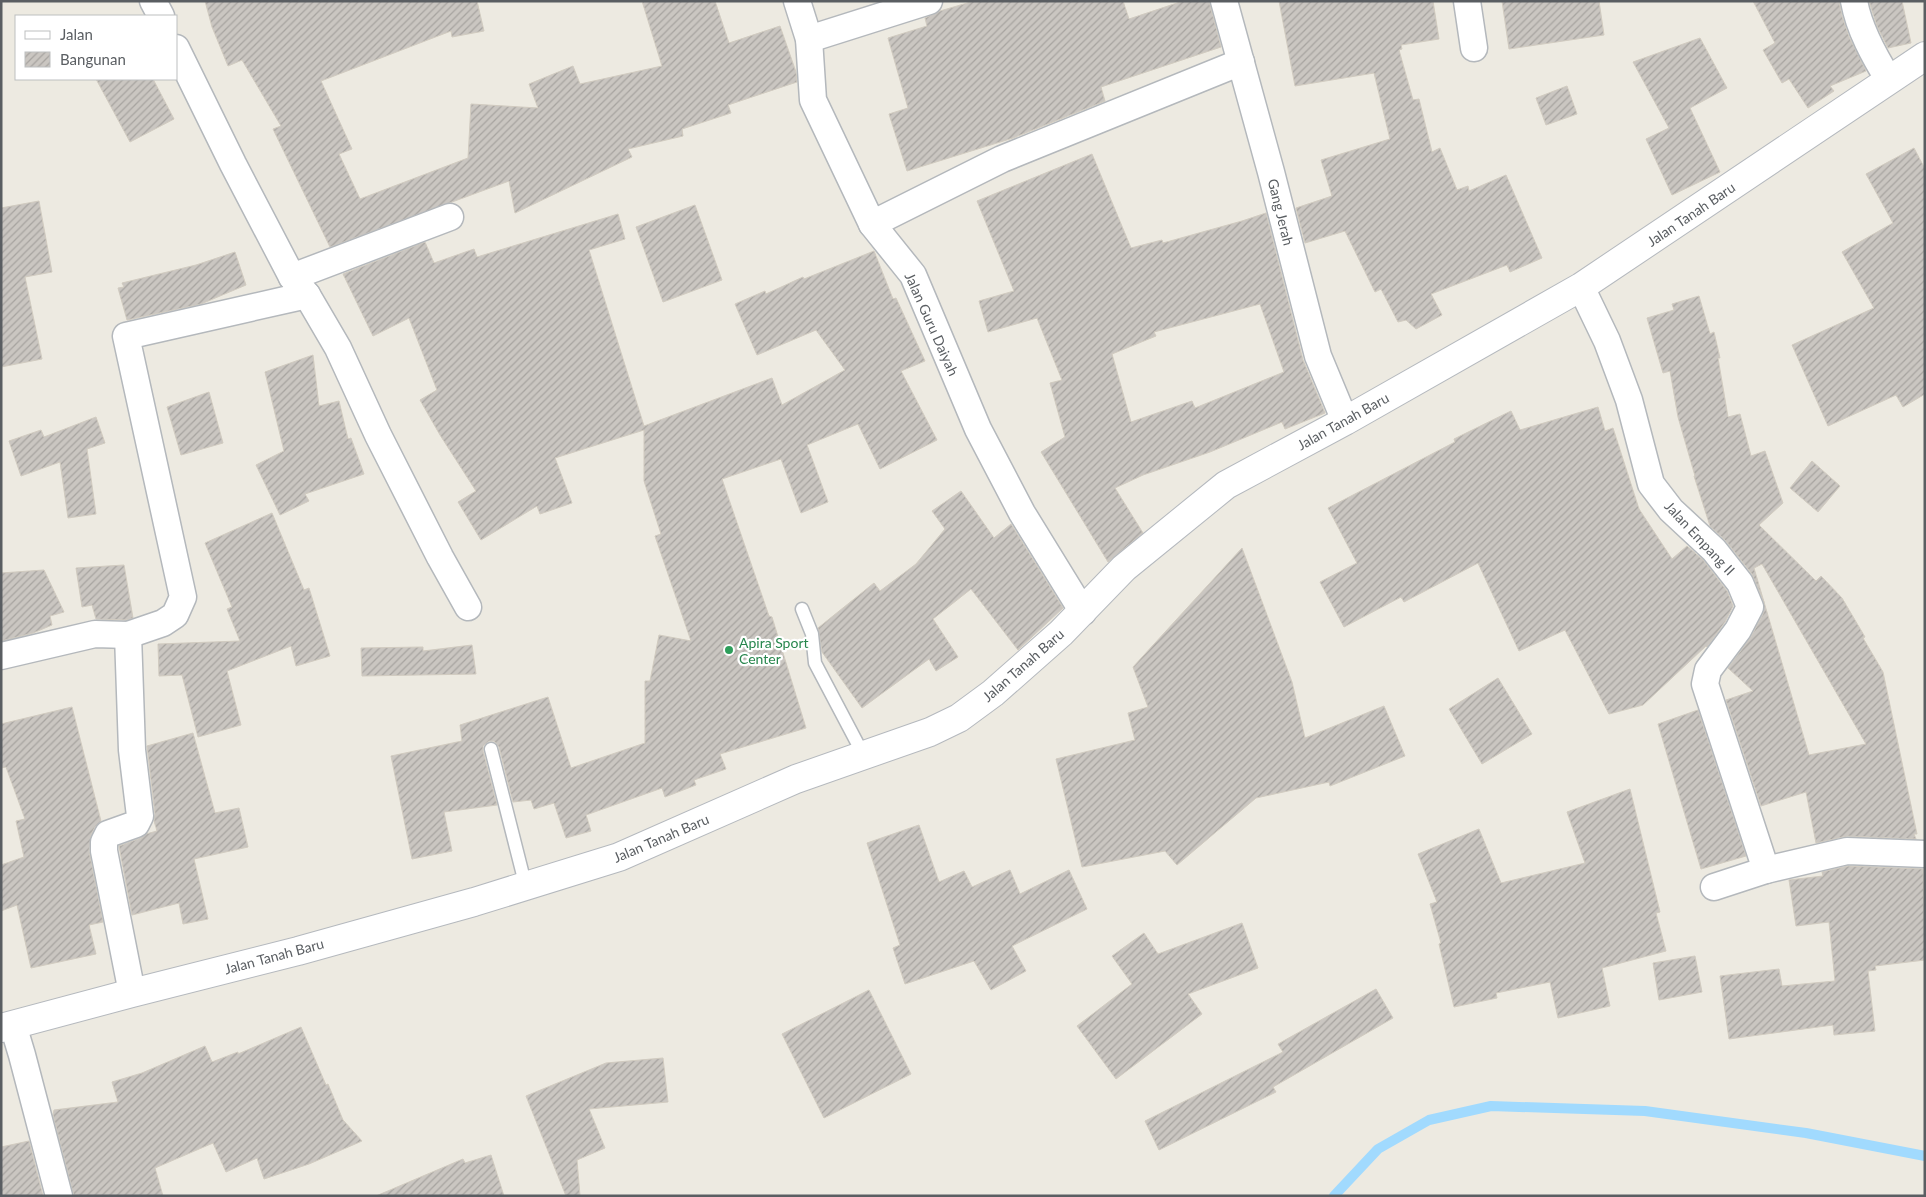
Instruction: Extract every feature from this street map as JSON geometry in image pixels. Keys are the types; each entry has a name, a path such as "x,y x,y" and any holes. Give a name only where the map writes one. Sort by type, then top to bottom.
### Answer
{"main road":[{"name":"Jalan Tanah Baru","path":"7,1027 132,992 298,951 526,887 619,857 796,779 930,732 959,718 994,693 1061,633 1124,568 1226,485 1584,294 1925,56"}],"street":[{"path":"153,1 160,15"},
{"name":"Jalan Guru Daiyah","path":"797,1 808,39 813,100 872,224 913,275 978,429 1022,513 1083,612"},
{"path":"808,39 929,1"},
{"name":"Gang Jerah","path":"1224,1 1318,356 1345,421"},
{"path":"1467,1 1474,48"},
{"path":"1854,1 1856,15 1875,58 1889,80"},
{"path":"178,52 233,164 300,286 338,348 378,434 440,557 468,607"},
{"path":"872,224 1002,159 1241,62"},
{"path":"1,656 95,634 128,634 163,623 175,615 184,598 126,336 300,286 450,217"},
{"name":"Jalan Empang II","path":"1584,294 1607,341 1629,400 1651,484 1671,510 1714,550 1740,582 1750,607 1738,630 1708,670 1705,684 1766,870"},
{"path":"128,634 132,750 140,816 136,824 108,834 104,842 104,851 132,992"},
{"path":"1714,887 1766,870 1847,851 1925,854"},
{"path":"7,1027 22,1055 59,1196"}],"lane":[{"path":"802,609 812,634 815,664 863,754"},
{"path":"491,749 526,887"}],"building":[{"path":"205,1 477,1 484,31 452,37 451,31 321,81 352,149 339,154 360,199 468,158 471,104 538,108 529,84 573,66 580,84 662,66 642,1 715,1 729,43 780,26 796,72 797,82 728,105 731,113 682,129 683,136 628,149 632,157 515,213 509,181 330,247 273,129 281,126 242,60 228,66 212,27"},
{"path":"974,1 1123,1 1129,19 1183,1 1209,1 1221,47 1101,87 1105,101 1013,138 907,171 889,114 908,108 888,38 927,26 925,18 940,11"},
{"path":"1279,1 1433,1 1439,39 1401,45 1402,49 1399,50 1413,100 1419,99 1432,152 1440,148 1457,190 1468,186 1469,191 1506,175 1542,258 1510,272 1507,265 1431,294 1442,315 1416,329 1406,320 1398,322 1381,289 1375,292 1345,231 1305,243 1296,208 1332,196 1321,160 1390,139 1374,73 1295,86"},
{"path":"1502,1 1599,1 1604,35 1509,49"},
{"path":"1753,1 1839,1 1849,37 1866,71 1830,86 1834,91 1808,108 1789,79 1782,83 1763,50 1775,43"},
{"path":"1869,1 1902,1 1911,43 1888,48 1877,26"},
{"path":"1700,38 1727,88 1690,108 1720,172 1672,195 1646,139 1669,128 1633,62"},
{"path":"97,80 154,80 174,119 130,142"},
{"path":"1567,86 1577,114 1546,125 1536,98"},
{"path":"1914,148 1925,169 1925,394 1903,407 1896,395 1828,426 1792,345 1874,308 1842,252 1893,223 1866,174"},
{"path":"1092,154 1131,248 1162,240 1163,243 1266,213 1303,360 1325,413 1285,429 1282,422 1210,452 1143,475 1115,488 1143,533 1108,562 1041,452 1065,437 1050,383 1062,380 1037,318 988,332 979,301 1014,291 977,201","holes":["1260,304 1284,372 1195,408 1192,401 1131,422 1112,354 1156,336 1154,332"]},
{"path":"39,201 52,272 25,277 42,359 1,367 1,208"},
{"path":"695,205 722,280 663,302 636,227"},
{"path":"618,214 625,239 589,250 644,426 772,378 782,405 845,370 816,330 757,355 735,304 765,291 766,294 803,277 804,279 874,251 893,299 896,298 925,361 901,371 937,440 880,469 858,424 807,445 828,502 801,513 781,459 722,479 769,616 772,617 806,728 720,754 726,769 694,780 696,785 665,797 662,788 586,815 591,831 566,838 554,803 534,809 531,800 513,802 499,747 494,741 489,741 483,746 483,751 497,805 444,812 452,851 412,859 391,756 462,741 460,725 548,697 571,768 645,743 645,681 650,681 659,635 691,641 655,536 661,534 644,481 644,430 555,458 572,503 540,514 537,506 481,540 458,502 476,491 420,400 437,390 409,318 373,336 343,274 425,242 434,263 474,249 477,257"},
{"path":"235,252 246,285 201,304 127,320 118,288 124,287 122,283 196,265"},
{"path":"1699,296 1710,334 1714,332 1720,358 1718,358 1728,417 1740,414 1751,456 1765,451 1783,503 1759,525 1816,581 1821,576 1842,598 1883,672 1917,834 1914,834 1916,839 1847,836 1816,843 1806,792 1761,806 1726,700 1753,691 1728,668 1751,637 1763,614 1764,602 1752,574 1726,541 1710,526 1694,476 1678,417 1670,371 1663,373 1647,318 1674,310 1672,304","holes":["1762,564 1866,744 1809,755 1754,568"]},
{"path":"313,355 319,406 339,401 348,439 351,438 364,474 305,494 309,501 280,515 256,465 284,451 265,372"},
{"path":"209,392 223,443 181,455 167,407"},
{"path":"1598,407 1605,431 1613,428 1639,509 1672,559 1687,546 1703,560 1727,591 1733,606 1725,622 1707,647 1643,705 1609,714 1565,630 1519,651 1478,563 1404,602 1401,597 1344,627 1320,582 1357,563 1328,508 1455,442 1454,439 1511,411 1520,430"},
{"path":"96,417 105,443 87,449 96,514 68,518 60,462 21,476 9,441 41,430 44,437"},
{"path":"1812,461 1840,486 1818,512 1790,488"},
{"path":"961,491 994,538 1011,524 1063,608 1018,650 971,589 933,619 958,657 936,671 929,659 862,708 822,652 818,628 874,583 880,591 916,564 945,529 932,511"},
{"path":"272,513 304,590 309,588 330,656 296,666 291,646 227,671 241,725 198,737 182,675 159,676 158,644 240,641 227,609 232,607 205,543"},
{"path":"1242,548 1292,682 1305,738 1384,706 1405,756 1330,786 1329,782 1256,798 1177,865 1165,851 1082,867 1056,759 1135,740 1128,713 1148,707 1133,667"},
{"path":"124,565 133,618 126,620 96,619 92,605 82,607 76,568"},
{"path":"44,570 64,612 50,616 52,625 33,633 1,641 1,573"},
{"path":"472,645 476,674 362,676 361,648 423,647 423,651"},
{"path":"1498,678 1532,734 1482,764 1449,709"},
{"path":"72,707 101,821 91,835 89,851 103,922 89,925 96,954 31,968 17,905 1,911 1,865 24,857 16,821 25,819 6,767 1,768 1,724"},
{"path":"1698,710 1746,856 1701,869 1658,724"},
{"path":"193,733 215,813 239,808 248,847 194,859 208,919 183,924 179,903 132,915 119,846 157,831 154,821 155,814 147,746"},
{"path":"1630,789 1660,912 1656,913 1666,951 1602,968 1610,1006 1558,1018 1550,982 1496,993 1497,998 1454,1007 1439,944 1441,943 1430,904 1437,902 1418,854 1479,829 1501,883 1585,863 1567,812"},
{"path":"919,825 939,882 964,871 972,887 1010,870 1020,894 1069,870 1087,909 1012,946 1026,971 991,990 974,961 905,984 893,948 900,945 867,843"},
{"path":"1848,866 1923,869 1925,960 1875,966 1876,970 1868,971 1875,1031 1834,1035 1833,1025 1729,1039 1720,976 1779,969 1782,986 1835,981 1829,922 1796,926 1789,880 1823,876 1822,872"},
{"path":"1242,923 1258,968 1188,994 1202,1014 1116,1079 1077,1026 1132,984 1112,956 1144,933 1158,954"},
{"path":"1695,956 1702,992 1659,1000 1653,963"},
{"path":"1376,989 1393,1018 1273,1087 1276,1092 1159,1150 1145,1121 1283,1052 1278,1044"},
{"path":"869,990 911,1074 824,1118 782,1034"},
{"path":"301,1027 343,1120 362,1141 309,1164 264,1179 257,1158 226,1172 213,1143 155,1168 163,1196 74,1196 53,1115 54,1110 118,1102 112,1082 142,1073 205,1046 212,1062 238,1052 238,1054"},
{"path":"663,1058 668,1102 589,1109 605,1148 577,1160 580,1196 566,1196 526,1096 606,1063"},
{"path":"29,1141 43,1196 1,1196 1,1147"},
{"path":"491,1155 504,1196 376,1196 463,1159 465,1163"}],"waterway":[{"path":"1334,1196 1378,1149 1429,1120 1491,1106 1645,1111 1806,1133 1925,1156"}],"place":[{"name":"Apira Sport Center","path":"729,650"}]}
